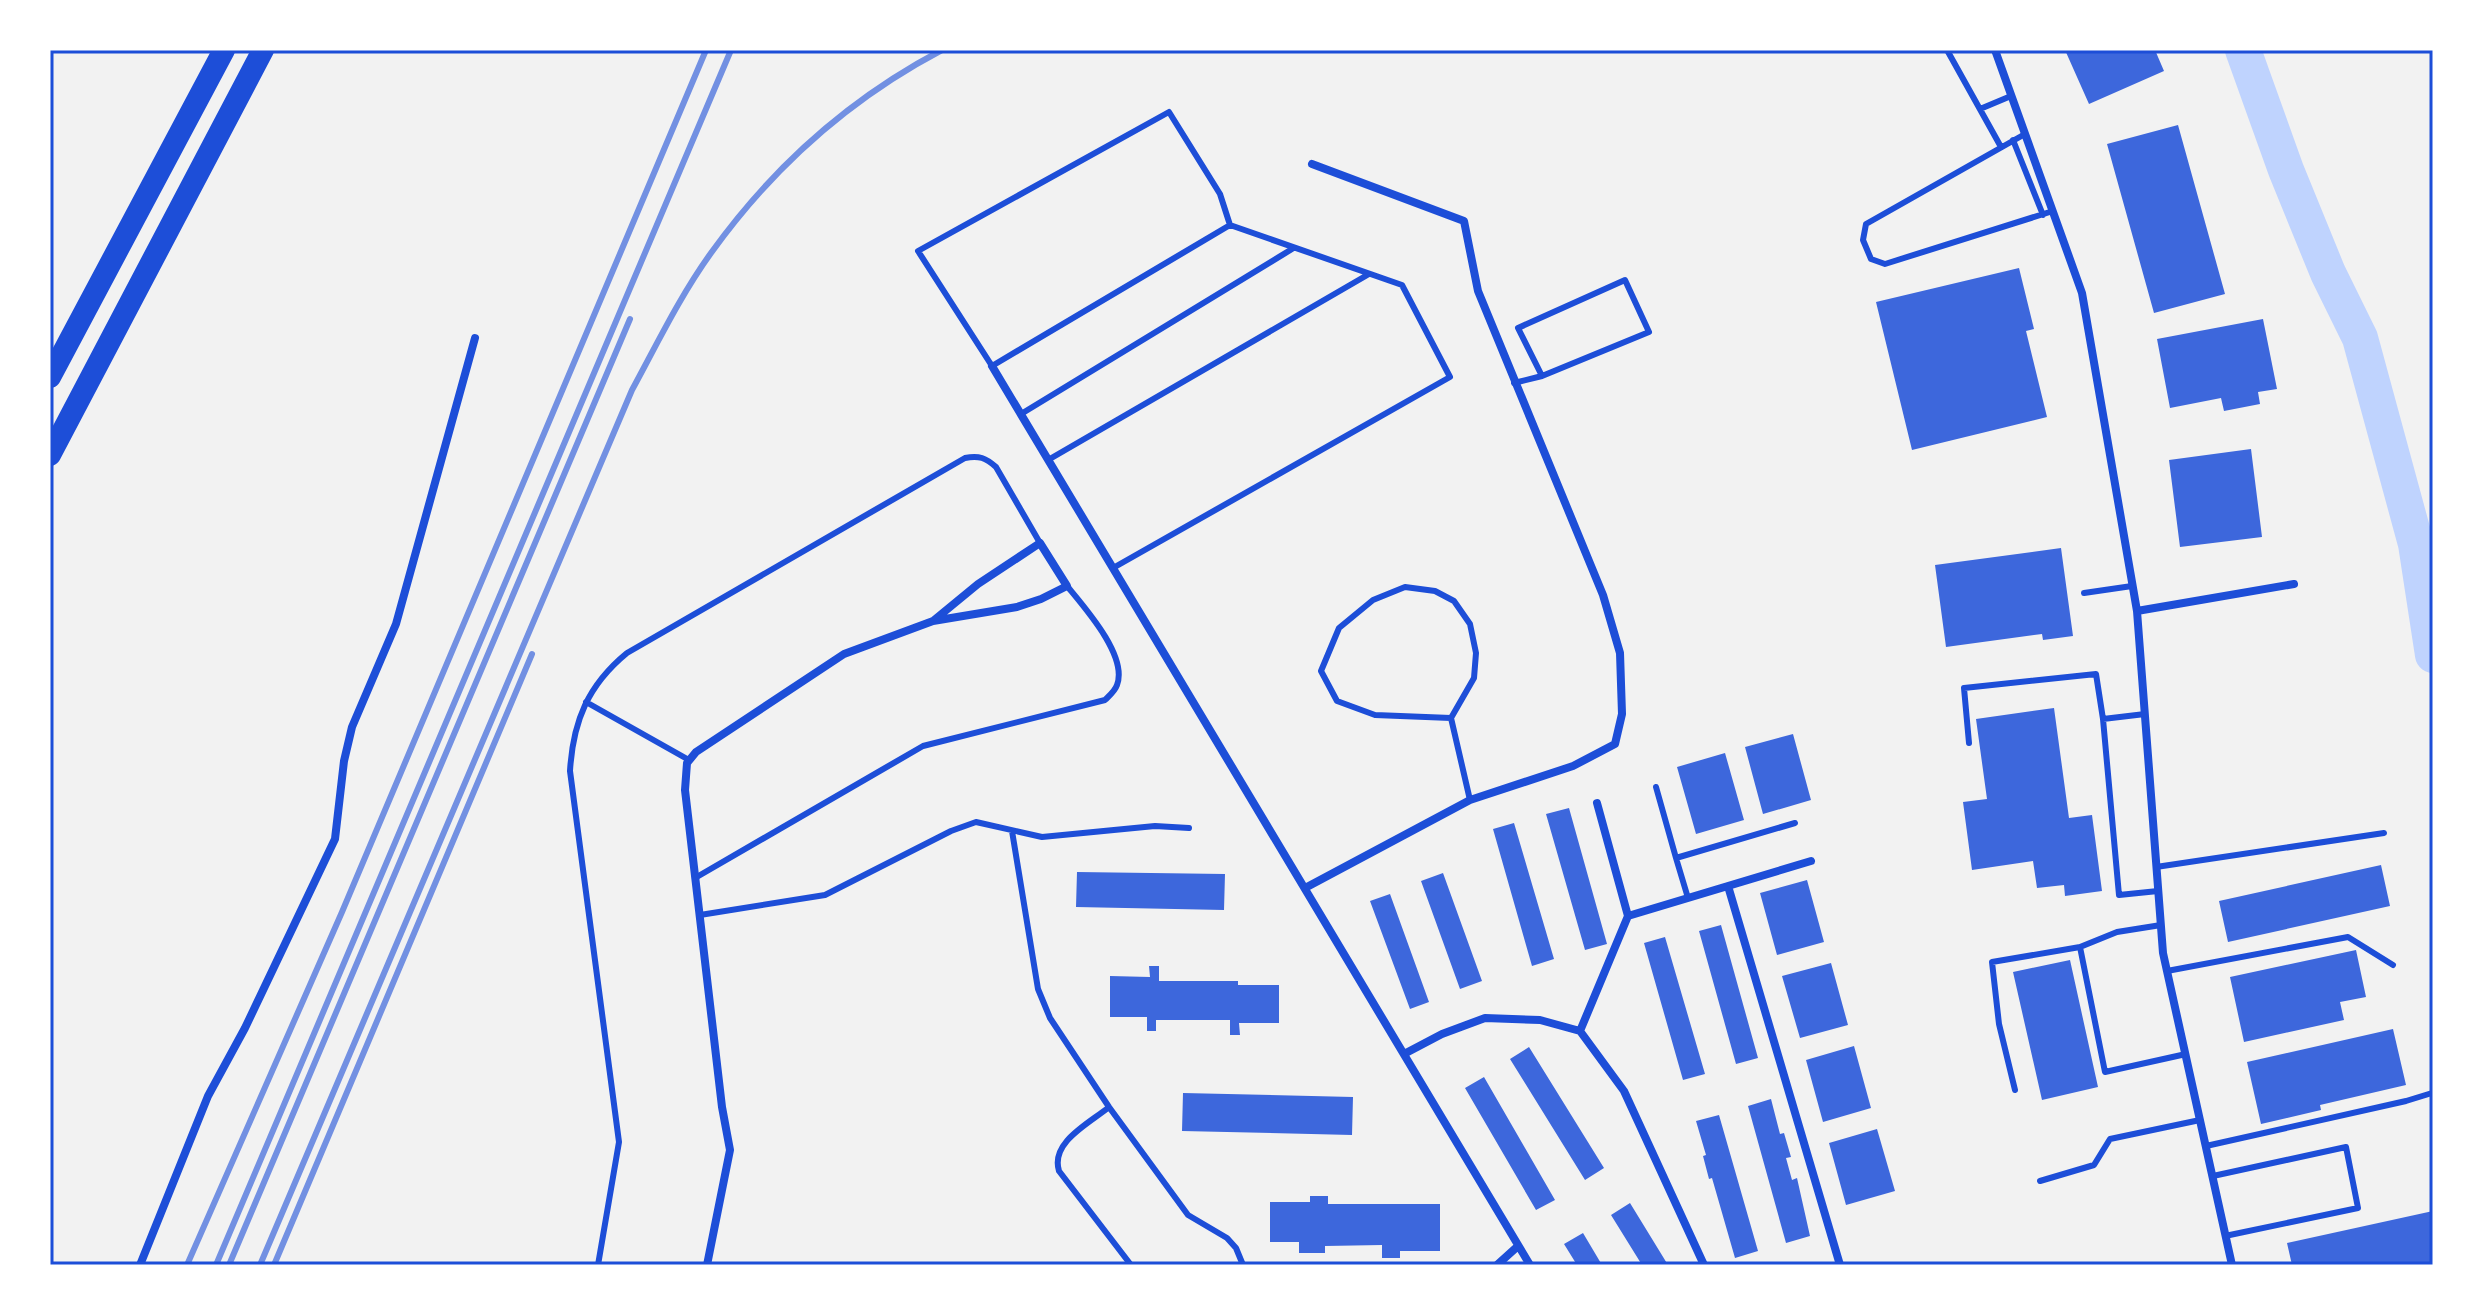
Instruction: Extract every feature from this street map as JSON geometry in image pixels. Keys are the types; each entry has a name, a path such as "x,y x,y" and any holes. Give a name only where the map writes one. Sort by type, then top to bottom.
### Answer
{"highway":[{"path":"50,377 224,50"},
{"path":"50,455 263,50"}],"street":[{"path":"1995,50 2082,293 2137,611 2167,971 2232,1265"},
{"path":"1305,888 1470,800 1573,766 1615,744 1622,714 1620,653 1603,595 1478,291 1464,221 1312,164"},
{"path":"140,1265 208,1096 245,1028 335,839 344,761 352,727 396,624 475,338"},
{"path":"992,366 1530,1265"},
{"path":"707,1265 730,1150 722,1107 685,790 689,760 696,752 844,654 933,621 1017,607 1067,586 1040,543 978,584 933,621"},
{"path":"2137,611 2294,584"},
{"path":"1580,1031 1628,916 1597,803"},
{"path":"1628,916 1811,861"},
{"path":"1728,886 1840,1265"},
{"path":"1404,1054 1442,1034 1485,1018 1540,1020 1580,1031 1624,1091 1704,1265"},
{"path":"1497,1265 1518,1246"}],"lane":[{"path":"1947,50 2001,147"},
{"path":"1980,109 2011,96"},
{"path":"1169,112 1220,194 1230,225 992,366 918,251 1169,112"},
{"path":"2025,134 1866,224 1863,240 1871,259 1885,264 2053,211"},
{"path":"2013,140 2043,215"},
{"path":"1113,568 1450,377 1402,285 1230,225"},
{"path":"1021,414 1292,249"},
{"path":"1048,460 1369,274"},
{"path":"1514,383 1542,376 1649,332 1625,280 1518,328 1542,376"},
{"path":"598,1265 619,1142 570,771 576,728 586,702 605,671 627,653 965,458 976,456 988,459 996,467 1040,543"},
{"path":"695,878 923,746 1105,700 1116,689 1119,675 1113,651 1095,621 1067,586"},
{"path":"2084,593 2132,586"},
{"path":"1451,718 1375,715 1337,701 1321,671 1339,628 1373,600 1405,587 1435,591 1454,601 1470,624 1476,653 1474,678 1451,718 1470,800"},
{"path":"1969,743 1964,688 2096,674 2119,895 2158,891"},
{"path":"586,702 689,760"},
{"path":"2103,719 2145,714"},
{"path":"1656,787 1688,898"},
{"path":"700,915 825,895 951,831 976,822 1042,837 1155,826 1189,828"},
{"path":"1676,858 1795,823"},
{"path":"1012,831 1038,989 1050,1018 1109,1107 1188,1215 1227,1238 1236,1248 1243,1265"},
{"path":"2156,867 2384,833"},
{"path":"2015,1090 1999,1024 1992,962 2080,947 2117,932 2161,925"},
{"path":"2167,971 2348,937 2393,965"},
{"path":"2080,947 2105,1072 2186,1054"},
{"path":"2206,1146 2432,1093"},
{"path":"1109,1107 1072,1136 1060,1149 1056,1161 1059,1171 1131,1265"},
{"path":"2040,1181 2094,1165 2110,1139 2200,1120"},
{"path":"2213,1176 2346,1147 2358,1208 2225,1236"}],"building":[{"path":"2065,50 2155,50 2164,71 2089,104"},
{"path":"2178,125 2225,294 2154,313 2107,144"},
{"path":"2019,268 2034,329 2026,331 2047,417 1912,450 1876,302"},
{"path":"2263,319 2277,389 2258,392 2260,404 2224,411 2221,398 2170,408 2157,339"},
{"path":"2251,449 2262,537 2180,547 2169,460"},
{"path":"2061,548 2073,636 2043,640 2042,634 1946,647 1935,565"},
{"path":"2054,708 2069,818 2092,815 2102,891 2065,896 2064,885 2037,888 2033,861 1972,870 1963,802 1987,799 1976,719"},
{"path":"1793,734 1811,800 1763,814 1745,747"},
{"path":"1725,753 1744,820 1696,834 1677,767"},
{"path":"1569,808 1607,944 1585,950 1546,814"},
{"path":"1514,823 1554,959 1532,966 1493,829"},
{"path":"2381,865 2390,906 2228,942 2219,901"},
{"path":"1077,872 1225,874 1224,910 1076,907"},
{"path":"1443,873 1482,981 1460,989 1421,881"},
{"path":"1807,880 1824,942 1777,955 1760,893"},
{"path":"1390,894 1429,1002 1410,1009 1370,901"},
{"path":"1721,925 1758,1058 1736,1064 1699,931"},
{"path":"1665,937 1705,1074 1683,1080 1644,943"},
{"path":"2356,950 2366,997 2340,1002 2344,1020 2244,1042 2230,977"},
{"path":"2070,960 2098,1087 2042,1100 2013,972"},
{"path":"1831,963 1848,1025 1800,1038 1782,976"},
{"path":"1149,966 1159,966 1159,981 1238,981 1238,985 1279,985 1279,1023 1239,1023 1240,1035 1230,1035 1230,1020 1156,1020 1156,1031 1147,1031 1147,1017 1110,1017 1110,976 1150,977"},
{"path":"2393,1029 2406,1085 2320,1105 2321,1110 2261,1124 2247,1062"},
{"path":"1854,1046 1871,1108 1823,1122 1806,1060"},
{"path":"1529,1047 1604,1168 1585,1180 1510,1059"},
{"path":"1484,1077 1555,1200 1536,1210 1465,1088"},
{"path":"1183,1093 1353,1097 1352,1135 1182,1131"},
{"path":"1771,1099 1780,1134 1784,1133 1791,1157 1786,1158 1792,1180 1797,1178 1810,1236 1786,1243 1748,1106"},
{"path":"1719,1115 1758,1251 1735,1258 1712,1178 1709,1179 1696,1121"},
{"path":"1877,1129 1895,1191 1846,1205 1829,1143"},
{"path":"1310,1196 1328,1196 1328,1204 1440,1204 1440,1251 1400,1251 1400,1258 1382,1258 1382,1245 1325,1246 1325,1253 1299,1253 1299,1242 1270,1242 1270,1202 1310,1202"},
{"path":"1630,1203 1668,1265 1642,1265 1611,1215"},
{"path":"2433,1211 2433,1265 2292,1265 2287,1243"},
{"path":"1583,1233 1602,1265 1577,1265 1564,1244"}],"waterway":[{"path":"2243,50 2286,170 2328,273 2360,338 2416,544 2433,655"}],"railway":[{"path":"187,1265 342,912 706,50"},
{"path":"216,1265 731,50"},
{"path":"260,1265 632,390 669,320 711,253 786,164 875,90 942,50"},
{"path":"229,1265 630,319"},
{"path":"274,1265 532,654"}]}
